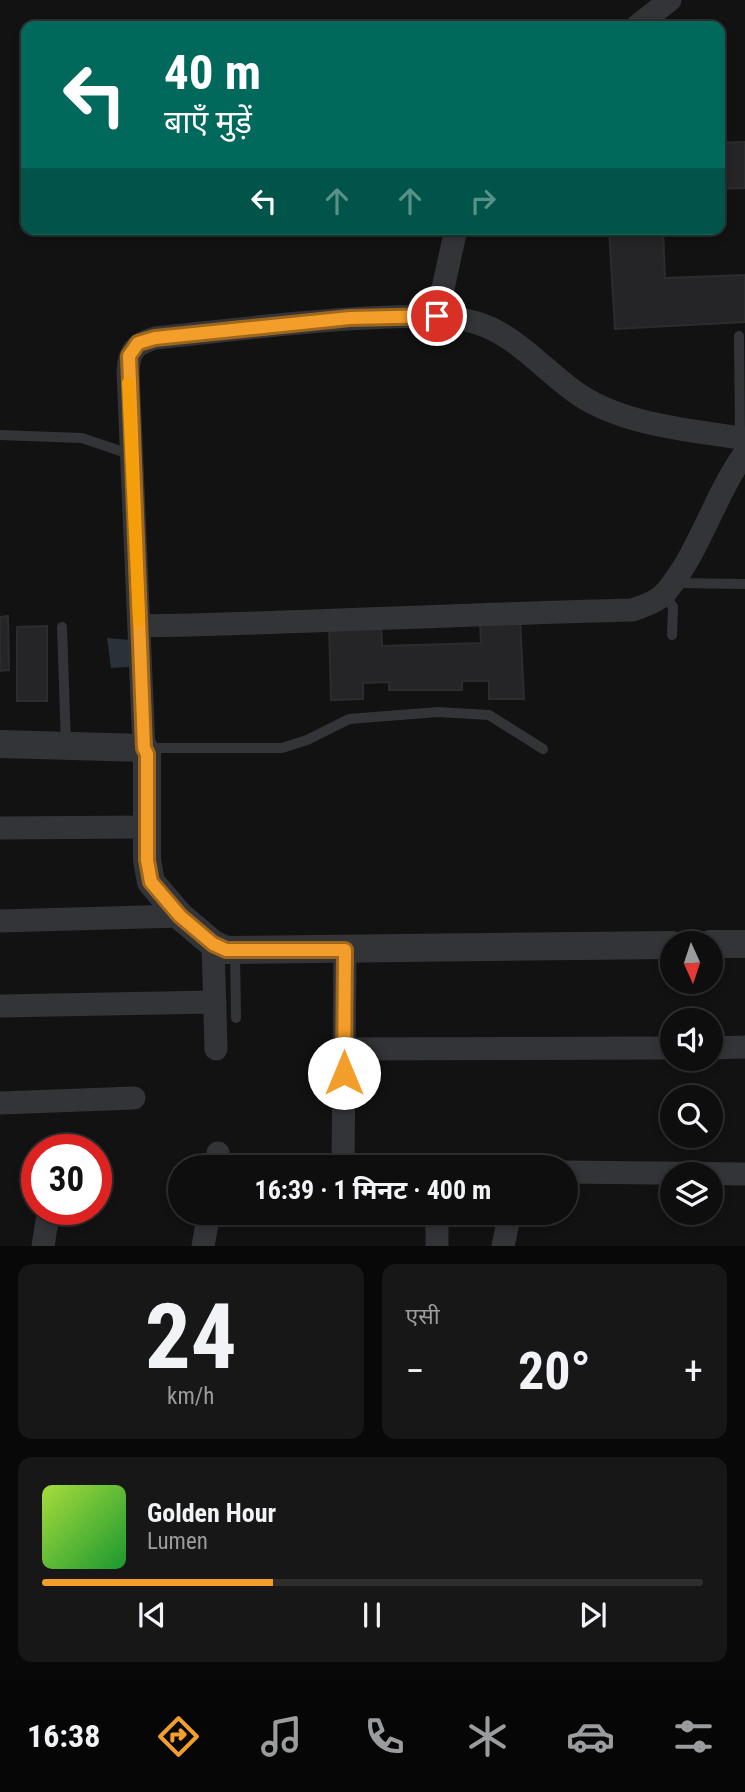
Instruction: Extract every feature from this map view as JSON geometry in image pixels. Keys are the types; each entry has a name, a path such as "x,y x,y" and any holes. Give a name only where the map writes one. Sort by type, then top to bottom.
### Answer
{"street":[{"path":"643,21 670,0"},
{"path":"437,316 455,235"},
{"path":"139,626 299,623 461,613 632,610 649,604 668,588 696,541 743,444 626,414 584,398 499,333 480,323 437,316 350,318 155,338 138,343 129,356 128,372 144,748 147,754 147,860 151,882 180,916 224,948 345,950 660,945"},
{"path":"0,744 144,748"},
{"path":"0,828 147,827"},
{"path":"0,920 180,916"},
{"path":"723,944 745,944"},
{"path":"216,1049 215,1002 224,948"},
{"path":"343,1155 345,950"},
{"path":"0,1006 215,1002"},
{"path":"723,1048 745,1047"},
{"path":"345,1049 660,1048"},
{"path":"0,1103 134,1098"},
{"path":"578,1172 745,1174"},
{"path":"43,1246 46,1225"},
{"path":"203,1246 207,1225"},
{"path":"437,1225 437,1246"},
{"path":"503,1246 507,1225"}],"lane":[{"path":"739,336 743,444"},
{"path":"0,435 96,440 132,455"},
{"path":"672,635 672,603 668,588 745,584"},
{"path":"62,627 66,745"},
{"path":"144,748 282,748 307,740 349,719 438,712 489,715 517,729 543,749"},
{"path":"224,948 236,1018"}],"shaded area":[{"path":"107,638 130,640 130,667 111,668"}],"building":[{"path":"745,142 745,188 725,189 725,143"},
{"path":"609,235 663,235 665,278 745,275 745,322 615,329"},
{"path":"8,616 9,670 0,671 0,617"},
{"path":"520,619 524,699 489,699 489,681 462,681 462,690 389,690 389,682 363,683 363,699 331,700 329,624 381,623 382,646 481,643 480,620"},
{"path":"47,626 47,701 17,701 17,627"}],"slow traffic":[{"path":"128,383 139,621"}],"route":[{"path":"344,1073 345,950 226,950 213,944 180,916 157,892 148,873 147,754 144,748 129,356 138,343 155,338 350,318 437,316"}]}
